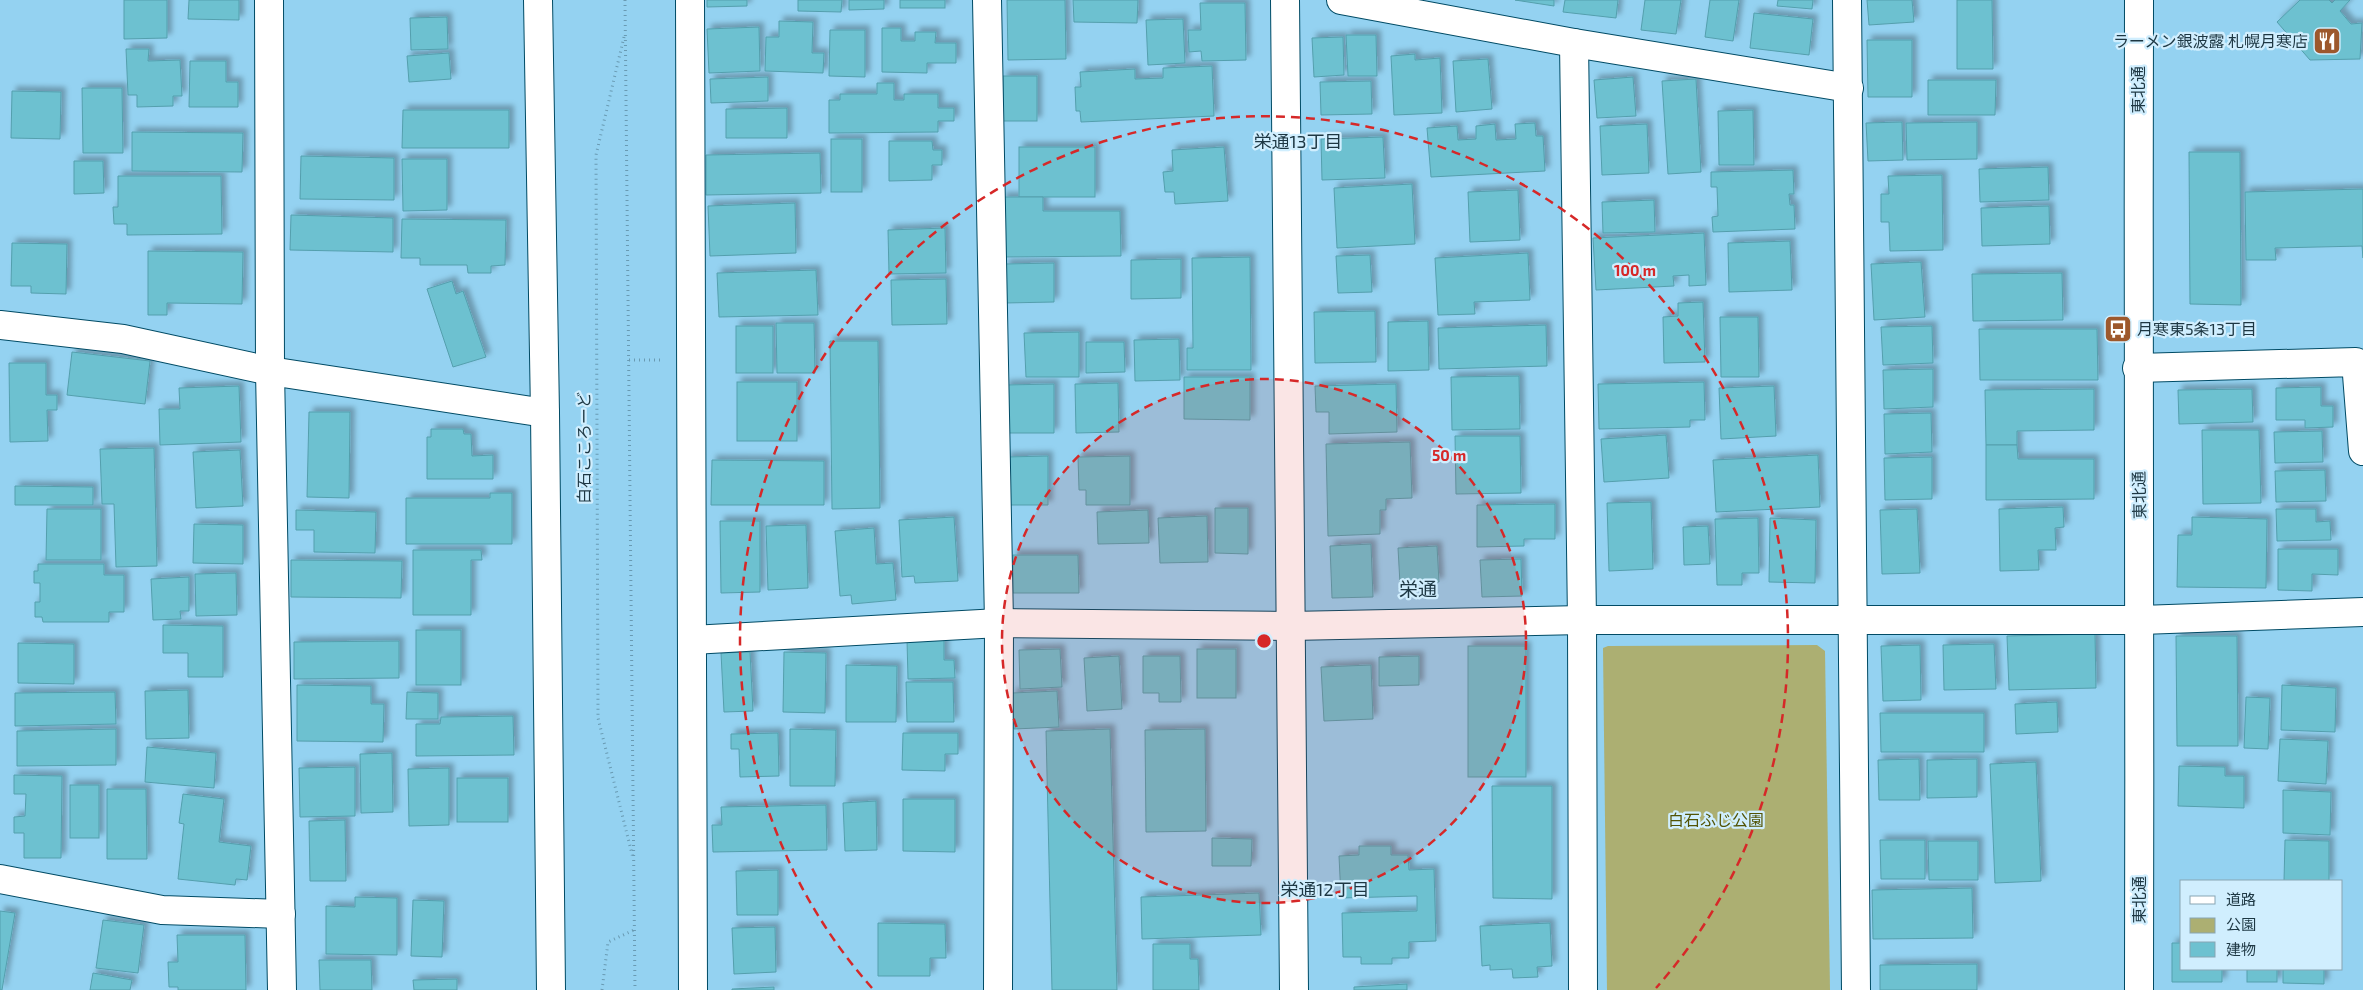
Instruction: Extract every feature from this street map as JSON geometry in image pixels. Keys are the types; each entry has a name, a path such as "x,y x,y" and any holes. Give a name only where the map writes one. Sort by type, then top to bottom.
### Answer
{"street":[{"path":"269,0 270,371 282,990"},
{"path":"538,0 545,413 551,990"},
{"path":"690,0 693,990"},
{"path":"987,0 999,623 998,990"},
{"path":"1284,0 1294,990"},
{"path":"1341,0 1574,43 1848,88"},
{"path":"1847,0 1851,621 1856,990"},
{"name":"東北通","path":"2138,0 2139,990"},
{"path":"1574,43 1582,620 1583,990"},
{"path":"0,325 123,340 270,371 545,413"},
{"path":"2137,368 2356,362 2363,451"},
{"path":"692,640 999,623 1290,626 1582,620 2140,620 2363,612"},
{"path":"0,879 162,910 281,914"}],"path":[{"name":"白石こころーど","path":"625,0 635,990"},
{"name":"白石こころーど","path":"626,32 596,155 598,718 634,863"},
{"path":"602,990 608,942 634,930"}],"green space":[{"name":"白石ふじ公園","path":"1817,645 1825,651 1830,990 1607,990 1603,648 1608,646"}],"building":[{"path":"124,0 167,0 167,38 124,39"},
{"path":"189,0 239,0 239,20 188,19"},
{"path":"707,0 747,0 747,6 707,7"},
{"path":"798,0 842,0 841,12 798,11"},
{"path":"849,0 884,0 884,9 849,10"},
{"path":"900,0 945,0 945,8 900,8"},
{"path":"1007,0 1065,0 1066,59 1008,60"},
{"path":"1073,0 1138,0 1137,23 1074,22"},
{"path":"1515,0 1554,0 1554,6"},
{"path":"1565,0 1618,0 1616,18 1563,12"},
{"path":"1645,0 1681,0 1676,34 1641,30"},
{"path":"1710,0 1739,0 1733,41 1705,37"},
{"path":"1778,0 1813,0 1812,9 1777,6"},
{"path":"1867,0 1912,0 1914,22 1869,25"},
{"path":"1957,0 1992,0 1993,69 1957,69"},
{"name":"ラーメン銀波露 札幌月寒店","path":"2300,0 2329,0 2332,3 2335,0 2350,0 2340,11 2351,24 2362,23 2360,59 2310,60 2277,22"},
{"path":"1200,3 1245,3 1246,60 1202,61 1201,51 1189,52 1188,30 1201,30"},
{"path":"1754,13 1813,19 1809,55 1750,48"},
{"path":"447,17 448,49 411,50 410,18"},
{"path":"1183,19 1185,63 1148,65 1146,20"},
{"path":"779,21 813,22 812,53 824,53 823,73 765,71 766,37 779,37"},
{"path":"759,27 760,71 709,73 707,29"},
{"path":"882,28 901,28 901,41 915,41 915,32 936,32 935,43 956,43 956,63 927,63 927,73 882,72"},
{"path":"830,30 865,30 865,77 829,76"},
{"path":"1346,35 1376,35 1377,76 1348,76"},
{"path":"1343,37 1344,75 1314,77 1312,38"},
{"path":"1867,40 1912,40 1912,97 1868,97"},
{"path":"126,49 149,49 148,61 180,60 182,96 173,96 173,106 137,107 137,95 128,95"},
{"path":"449,53 451,79 409,82 407,56"},
{"path":"1415,54 1415,60 1440,58 1442,113 1394,115 1391,56"},
{"path":"1488,59 1492,109 1456,112 1453,61"},
{"path":"190,61 226,61 226,82 238,82 238,107 189,107"},
{"path":"1212,66 1214,116 1081,122 1080,111 1076,111 1075,87 1081,87 1080,72 1135,69 1135,79 1163,78 1163,68"},
{"path":"1003,76 1037,76 1037,121 1003,121"},
{"path":"768,77 768,101 711,103 710,79"},
{"path":"1633,77 1636,116 1597,118 1594,80"},
{"path":"1696,79 1701,172 1668,174 1662,81"},
{"path":"1928,80 1996,80 1995,115 1928,115"},
{"path":"1371,81 1372,114 1321,115 1320,82"},
{"path":"877,83 894,83 894,100 904,100 904,94 938,94 938,108 954,108 954,121 938,121 938,132 829,133 829,100 840,100 840,94 877,94"},
{"path":"82,88 122,88 123,153 83,153"},
{"path":"12,91 61,92 60,139 11,138"},
{"path":"787,108 787,138 726,138 726,109"},
{"path":"403,110 509,110 509,148 402,148"},
{"path":"1753,110 1754,165 1719,165 1718,111"},
{"path":"1902,122 1903,160 1868,161 1866,123"},
{"path":"1977,122 1977,159 1907,160 1906,123"},
{"path":"1535,123 1536,136 1543,136 1545,171 1431,177 1427,128 1457,126 1458,140 1476,139 1476,126 1495,124 1496,140 1516,139 1515,124"},
{"path":"1647,124 1649,173 1602,175 1600,126"},
{"path":"132,132 243,133 242,172 132,171"},
{"path":"1383,137 1385,178 1322,180 1321,139"},
{"path":"831,139 862,139 862,192 831,192"},
{"path":"889,141 932,141 933,150 942,150 942,165 932,165 932,180 889,181"},
{"path":"1019,147 1095,147 1095,197 1019,197"},
{"path":"1224,147 1228,201 1175,204 1174,192 1165,192 1163,172 1173,171 1172,150"},
{"path":"2189,152 2240,152 2241,305 2190,304"},
{"path":"820,153 821,193 706,195 706,155"},
{"path":"301,156 394,158 394,200 300,199"},
{"path":"402,159 447,159 447,210 403,211"},
{"path":"74,161 103,161 104,193 74,194"},
{"path":"2048,167 2049,200 1980,202 1979,169"},
{"path":"1793,170 1794,194 1789,194 1790,205 1794,205 1795,229 1713,232 1712,217 1718,216 1717,187 1711,187 1711,172"},
{"path":"1942,175 1943,250 1890,251 1889,222 1881,222 1881,194 1889,194 1888,176"},
{"path":"118,176 221,176 222,234 127,235 127,224 114,224 113,207 118,207"},
{"path":"1412,184 1415,244 1337,248 1334,188"},
{"path":"2363,189 2363,258 2362,246 2275,248 2276,260 2246,260 2245,192"},
{"path":"1518,190 1520,240 1470,242 1468,192"},
{"path":"1002,197 1043,197 1043,211 1120,211 1121,256 1002,257"},
{"path":"1654,200 1655,232 1603,233 1602,202"},
{"path":"795,203 796,253 710,256 708,206"},
{"path":"2049,206 2050,244 1982,246 1981,208"},
{"path":"291,215 393,218 393,252 290,250"},
{"path":"402,219 506,220 505,265 491,266 491,273 468,273 467,265 420,265 420,258 401,258"},
{"path":"945,228 946,273 889,274 888,230"},
{"path":"1704,233 1706,285 1689,286 1689,275 1673,276 1674,286 1596,290 1593,238"},
{"path":"1790,241 1792,290 1729,292 1728,243"},
{"path":"12,243 67,244 66,294 31,293 31,286 11,286"},
{"path":"148,251 243,252 242,304 167,303 167,315 148,315"},
{"path":"1528,253 1530,300 1474,302 1475,314 1438,315 1435,258"},
{"path":"1370,255 1372,292 1338,293 1336,256"},
{"path":"1250,257 1251,370 1187,370 1187,348 1193,348 1192,258"},
{"path":"1181,259 1181,298 1131,299 1131,260"},
{"path":"1921,262 1925,317 1874,320 1871,264"},
{"path":"1054,263 1054,302 1005,303 1005,264"},
{"path":"816,270 818,315 719,317 717,273"},
{"path":"2062,273 2063,320 1973,321 1972,274"},
{"path":"946,279 947,324 892,325 891,280"},
{"path":"452,281 456,294 463,291 486,357 453,367 427,289"},
{"path":"1703,302 1705,362 1664,363 1663,317 1678,316 1678,303"},
{"path":"1375,311 1376,362 1315,363 1314,312"},
{"path":"1720,317 1758,317 1759,377 1721,377"},
{"path":"1428,321 1429,370 1388,371 1388,322"},
{"path":"776,323 814,323 815,373 777,373"},
{"path":"1546,325 1547,366 1439,369 1438,328"},
{"path":"736,326 773,326 773,373 736,373"},
{"path":"1932,326 1933,363 1883,365 1881,327"},
{"path":"1979,329 2097,329 2098,380 1980,380"},
{"path":"1079,332 1079,377 1026,377 1024,333"},
{"path":"1179,339 1180,380 1135,381 1134,340"},
{"path":"830,341 878,341 880,508 832,509"},
{"path":"1086,342 1124,342 1125,372 1086,373"},
{"path":"72,352 150,361 145,404 67,395"},
{"path":"9,363 46,363 46,395 57,395 57,410 47,410 48,441 10,442"},
{"path":"1933,369 1933,407 1884,409 1883,370"},
{"path":"1519,376 1520,429 1452,430 1451,377"},
{"path":"1184,377 1250,377 1250,420 1184,419"},
{"path":"737,382 797,382 797,441 737,441"},
{"path":"1704,382 1705,420 1690,420 1690,427 1599,429 1598,384"},
{"path":"1118,383 1119,432 1076,433 1075,384"},
{"path":"1054,384 1054,433 1006,433 1005,385"},
{"path":"1396,384 1397,432 1329,434 1329,412 1316,412 1315,386"},
{"path":"239,386 241,442 160,445 159,409 180,409 179,388"},
{"path":"1774,386 1776,436 1721,439 1719,388"},
{"path":"2321,387 2321,406 2333,406 2333,427 2305,428 2305,420 2276,420 2276,388"},
{"path":"2094,389 2094,430 2017,431 2017,445 1986,445 1985,390"},
{"path":"2252,389 2253,422 2179,424 2178,390"},
{"path":"309,412 350,412 349,498 307,497"},
{"path":"1931,413 1932,452 1885,454 1884,414"},
{"path":"431,429 463,429 464,434 471,434 472,456 493,455 493,479 427,479 427,437 431,437"},
{"path":"2202,430 2259,430 2261,503 2203,504"},
{"path":"2322,431 2323,462 2275,463 2274,432"},
{"path":"1666,435 1669,478 1604,482 1601,439"},
{"path":"1455,436 1520,436 1521,493 1456,494"},
{"path":"1410,442 1412,498 1386,499 1386,510 1380,510 1380,534 1328,536 1326,444"},
{"path":"1986,445 2017,445 2018,459 2094,459 2094,499 1986,500"},
{"path":"154,448 157,566 116,567 114,504 102,504 100,449"},
{"path":"240,450 243,506 196,508 193,452"},
{"path":"1818,455 1820,507 1716,512 1713,460"},
{"path":"1048,456 1048,505 1007,505 1006,457"},
{"path":"1130,456 1130,505 1086,505 1086,490 1079,490 1078,457"},
{"path":"1932,457 1932,499 1885,500 1884,458"},
{"path":"712,460 824,461 824,505 711,505"},
{"path":"2325,470 2326,501 2276,502 2275,471"},
{"path":"15,486 93,487 93,505 15,505"},
{"path":"490,493 512,493 512,544 406,544 406,498 490,498"},
{"path":"1651,502 1653,569 1609,571 1607,503"},
{"path":"1555,504 1555,539 1524,539 1524,546 1477,547 1477,505"},
{"path":"2063,507 2064,527 2055,528 2056,550 2038,550 2039,570 2000,571 1999,509"},
{"path":"1215,508 1248,508 1248,554 1215,553"},
{"path":"47,509 101,509 101,560 46,560"},
{"path":"1917,509 1920,573 1882,574 1880,510"},
{"path":"2276,509 2316,509 2316,522 2330,521 2331,540 2277,541"},
{"path":"296,510 376,512 375,553 314,552 314,530 296,530"},
{"path":"1148,510 1149,543 1098,544 1097,512"},
{"path":"1207,516 1208,562 1160,563 1158,518"},
{"path":"954,517 958,581 915,583 914,576 902,577 899,520"},
{"path":"2192,517 2267,519 2266,588 2177,587 2178,535 2192,535"},
{"path":"1758,518 1759,573 1742,573 1742,585 1717,585 1715,519"},
{"path":"1770,518 1816,520 1815,583 1769,582"},
{"path":"720,521 760,521 760,592 721,593"},
{"path":"194,524 243,525 243,564 193,563"},
{"path":"806,525 808,588 768,590 766,526"},
{"path":"1708,526 1710,564 1684,565 1683,527"},
{"path":"874,528 876,564 893,563 896,600 852,604 851,595 840,596 835,531"},
{"path":"1371,544 1373,597 1332,598 1330,546"},
{"path":"1437,546 1439,582 1400,584 1398,548"},
{"path":"2278,549 2338,549 2338,575 2312,574 2312,591 2278,590"},
{"path":"413,550 481,550 482,560 471,560 471,615 413,615"},
{"path":"1013,555 1078,555 1079,593 1013,593"},
{"path":"1521,559 1522,596 1482,597 1480,560"},
{"path":"291,560 402,561 401,598 291,597"},
{"path":"38,564 104,564 104,575 124,575 124,612 109,612 109,622 43,622 42,617 35,617 35,602 40,602 40,583 34,583 34,571 38,571"},
{"path":"236,573 237,615 196,616 195,574"},
{"path":"189,577 189,611 180,611 181,619 153,620 151,579"},
{"path":"163,625 223,626 223,677 188,677 188,653 163,653"},
{"path":"416,630 461,630 461,685 416,685"},
{"path":"2095,634 2096,688 2009,690 2007,636"},
{"path":"2176,636 2237,636 2238,746 2177,746"},
{"path":"907,640 944,640 944,660 954,660 955,678 908,679"},
{"path":"399,641 399,678 294,679 294,642"},
{"path":"18,643 74,644 74,684 18,683"},
{"path":"1994,644 1996,689 1944,690 1943,645"},
{"path":"1920,645 1921,700 1883,701 1881,646"},
{"path":"1468,646 1526,646 1526,777 1468,777"},
{"path":"1060,649 1062,687 1020,689 1019,650"},
{"path":"1197,649 1236,649 1236,698 1197,698"},
{"path":"750,652 753,711 724,712 721,653"},
{"path":"784,652 826,653 825,713 783,712"},
{"path":"1119,656 1122,709 1087,711 1084,658"},
{"path":"1143,656 1180,656 1181,702 1159,702 1159,693 1143,693"},
{"path":"1419,656 1419,685 1379,686 1379,657"},
{"path":"846,665 897,666 896,722 846,722"},
{"path":"1371,665 1373,719 1324,721 1321,667"},
{"path":"906,682 953,682 954,722 907,722"},
{"path":"297,685 371,686 371,704 384,704 383,742 297,741"},
{"path":"2282,685 2336,688 2335,732 2281,730"},
{"path":"188,690 189,738 146,739 145,691"},
{"path":"1057,691 1059,727 1014,729 1012,693"},
{"path":"115,692 116,724 15,726 15,693"},
{"path":"407,692 438,693 438,719 406,719"},
{"path":"2246,697 2270,698 2268,749 2244,748"},
{"path":"2057,702 2058,732 2016,734 2015,704"},
{"path":"1880,713 1984,713 1984,752 1881,752"},
{"path":"513,716 514,755 416,756 416,724 440,724 441,717"},
{"path":"116,729 116,765 17,766 17,731"},
{"path":"790,729 836,730 835,786 790,786"},
{"path":"1110,729 1117,990 1052,990 1046,731"},
{"path":"1205,729 1206,831 1146,832 1145,730"},
{"path":"778,733 779,776 740,777 739,749 731,749 731,734"},
{"path":"903,733 958,733 958,754 945,754 945,771 902,770"},
{"path":"2280,739 2328,741 2326,784 2278,781"},
{"path":"147,747 216,753 214,788 145,782"},
{"path":"392,753 393,812 361,813 360,754"},
{"path":"1919,759 1920,800 1879,800 1878,760"},
{"path":"1977,759 1977,797 1927,798 1927,760"},
{"path":"2036,762 2041,881 1995,883 1990,764"},
{"path":"2179,766 2225,767 2225,776 2244,776 2244,808 2178,806"},
{"path":"355,767 355,816 300,817 299,768"},
{"path":"449,768 449,825 409,826 408,769"},
{"path":"14,775 62,776 61,858 24,858 24,833 14,833 14,817 25,816 26,794 14,794"},
{"path":"457,778 508,778 508,822 457,822"},
{"path":"70,785 99,785 99,838 70,838"},
{"path":"1492,786 1552,786 1552,899 1493,898"},
{"path":"107,789 146,789 147,859 107,859"},
{"path":"2283,790 2331,792 2330,835 2283,833"},
{"path":"183,794 224,799 219,842 251,846 247,880 236,879 235,885 178,879 184,824 179,823"},
{"path":"903,799 955,799 955,852 903,851"},
{"path":"876,801 877,850 845,851 843,803"},
{"path":"826,805 827,850 713,852 712,825 722,825 721,807"},
{"path":"345,820 346,881 310,881 309,821"},
{"path":"1212,838 1252,839 1251,866 1212,866"},
{"path":"1880,840 1925,840 1925,879 1881,879"},
{"path":"2285,840 2329,841 2329,880 2284,880"},
{"path":"1928,841 1978,841 1978,880 1929,880"},
{"path":"1359,846 1391,846 1391,855 1408,855 1409,870 1434,869 1436,941 1409,942 1409,958 1392,958 1392,964 1361,964 1361,957 1343,957 1342,913 1417,911 1417,896 1341,898 1339,856 1359,855"},
{"path":"778,870 778,915 737,915 736,871"},
{"path":"1972,888 1973,938 1873,939 1872,890"},
{"path":"1259,893 1261,935 1142,939 1141,897"},
{"path":"355,897 397,898 397,955 326,954 326,906 355,907"},
{"path":"413,900 444,901 442,957 411,956"},
{"path":"0,911 15,913 2,990 0,990"},
{"path":"103,920 144,925 138,973 96,968"},
{"path":"878,923 945,924 946,958 930,958 930,976 878,976"},
{"path":"1550,923 1552,966 1537,967 1538,977 1513,978 1512,969 1490,970 1490,965 1482,966 1480,926"},
{"path":"775,927 776,972 734,974 732,928"},
{"path":"177,935 245,935 246,990 178,990 178,987 169,987 168,962 178,962"},
{"path":"2172,943 2180,943 2180,970 2222,970 2222,982 2172,982"},
{"path":"1153,944 1190,944 1190,959 1198,959 1199,990 1153,990"},
{"path":"319,960 371,960 372,990 320,990"},
{"path":"1977,964 1977,990 1880,990 1880,965"},
{"path":"2247,970 2277,970 2277,982 2247,982"},
{"path":"2283,970 2324,970 2324,984 2283,983"},
{"path":"93,973 132,980 130,990 90,990"},
{"path":"457,979 457,990 414,990 413,980"},
{"path":"1407,984 1407,990 1354,990 1354,987"},
{"path":"774,987 774,990 732,990 732,989"}],"place":[{"name":"ラーメン銀波露 札幌月寒店","path":"2327,41"},
{"name":"月寒東5条13丁目","path":"2118,329"}],"district":[{"name":"栄通13丁目","path":"1298,142"},
{"name":"栄通","path":"1418,589"},
{"name":"栄通12丁目","path":"1325,890"}]}
